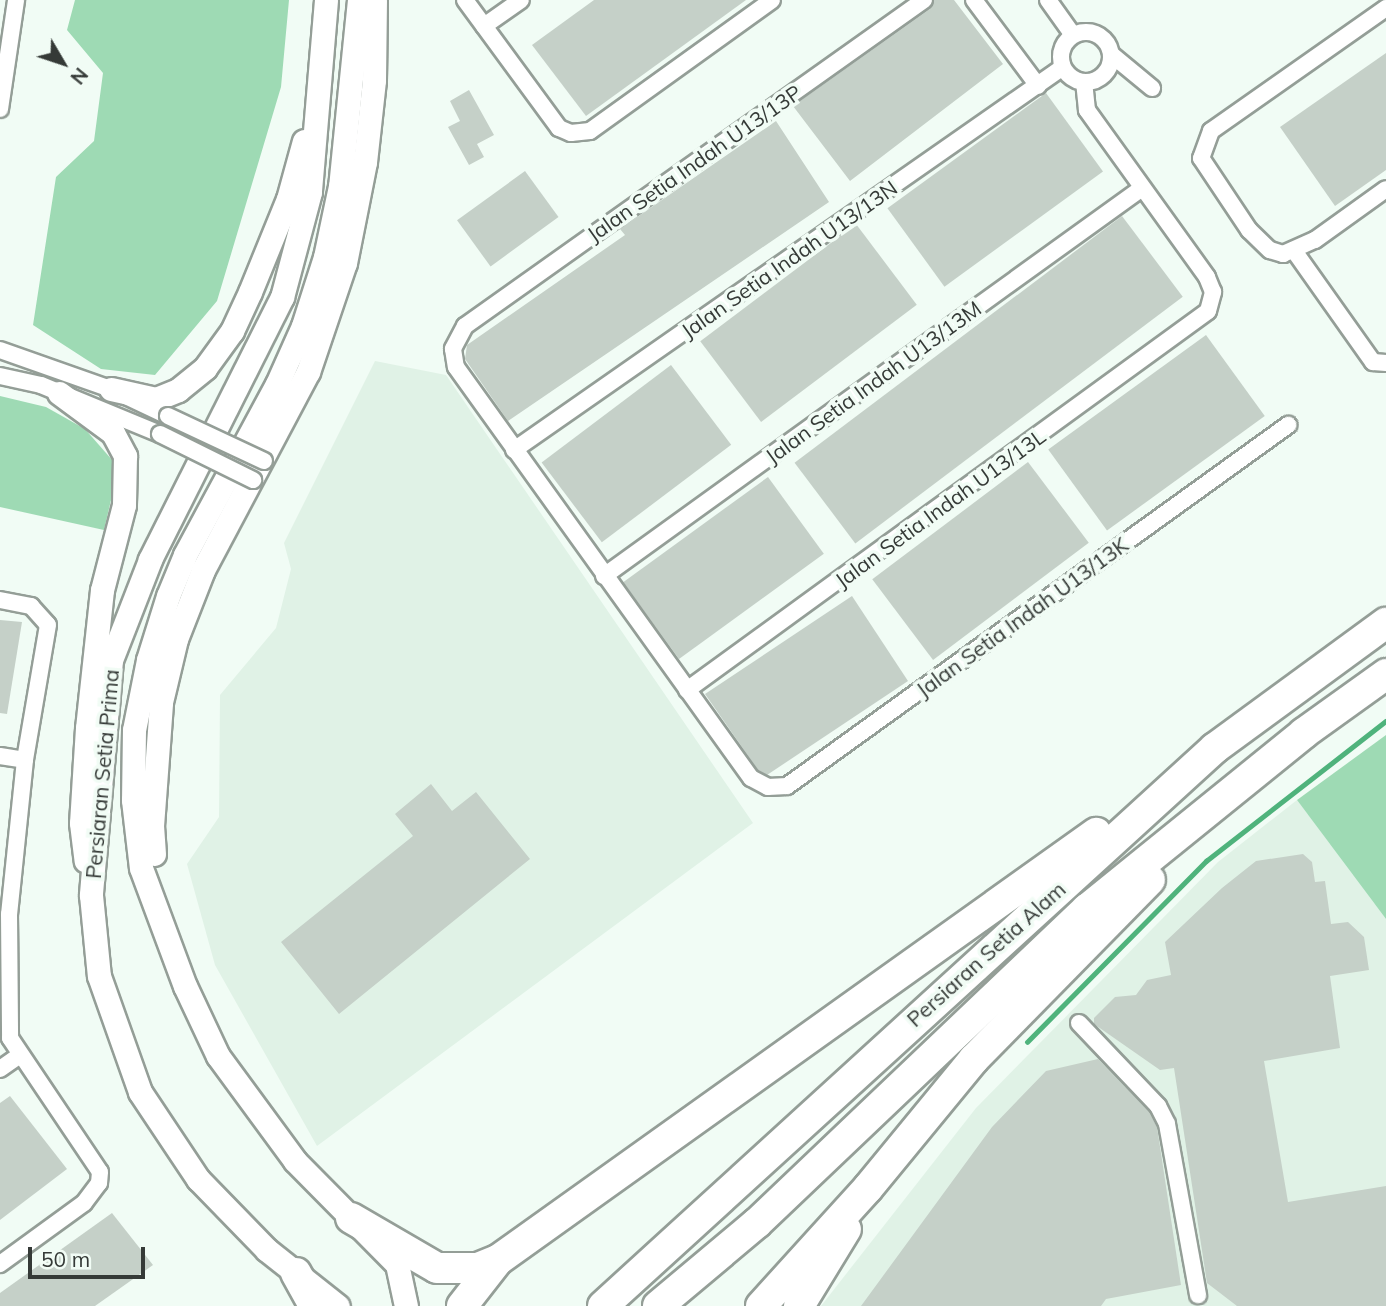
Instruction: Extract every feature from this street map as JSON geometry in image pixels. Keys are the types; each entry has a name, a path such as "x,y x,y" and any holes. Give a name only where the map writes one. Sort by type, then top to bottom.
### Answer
{"highway":[{"name":"Persiaran Setia Alam","path":"603,1306 1215,748 1386,623"},
{"name":"Persiaran Setia Alam","path":"658,1306 757,1223 1087,909 1304,733 1386,674"},
{"path":"761,1306 868,1188 920,1120 1053,974 1304,733 1339,724 1386,690"},
{"path":"351,1218 437,1268 478,1268 498,1260 1215,748"},
{"path":"799,1306 822,1275 868,1188"},
{"path":"462,1306 498,1260"},
{"path":"296,1273 314,1306"}],"street":[{"path":"0,109 16,0"},
{"name":"Persiaran Setia Prima","path":"326,0 310,192 282,297 150,560 111,660 91,895 99,976 140,1092 198,1180 296,1273 338,1306"},
{"name":"Persiaran Setia Prima","path":"359,0 340,186 303,326 272,394 185,555 148,660 134,730 133,800 141,868 218,1056 295,1161 397,1264 406,1306"},
{"path":"157,912 152,826 161,702 176,639 203,570 258,471 307,372 345,263 366,148 374,80 374,0"},
{"path":"465,0 559,128 571,133 590,131 772,0"},
{"path":"484,26 522,0"},
{"name":"Jalan Setia Indah U13/13P","path":"514,450 453,359 456,340 465,326 924,0"},
{"path":"974,0 1038,86"},
{"path":"1048,0 1073,34"},
{"path":"1386,8 1211,131 1202,146 1201,158 1249,230 1270,250 1289,253 1386,189"},
{"path":"1073,34 1098,34 1112,55 1152,88"},
{"path":"1073,34 1061,53 1063,67 1084,82 1087,110 1142,188"},
{"path":"1084,82 1101,78 1112,55"},
{"name":"Jalan Setia Indah U13/13N","path":"514,450 1063,67"},
{"path":"111,389 156,399 178,390 205,369 232,331 288,199 320,80"},
{"name":"Jalan Setia Indah U13/13L","path":"687,690 1194,325 1208,311 1213,292 1142,188"},
{"name":"Jalan Setia Indah U13/13M","path":"604,576 1142,188"},
{"path":"1289,253 1373,362 1386,363"},
{"path":"0,350 111,389 168,416 258,471"},
{"path":"0,376 59,393 258,471"},
{"path":"59,393 113,433 125,456 124,505 102,590 87,728 81,823 91,895"},
{"name":"Jalan Setia Indah U13/13K","path":"687,690 751,779 768,787 787,786 1288,425"},
{"path":"514,450 687,690"},
{"path":"0,600 31,606 48,625 25,760 5,914 10,1038 100,1172 99,1183 84,1203 0,1264"},
{"path":"0,756 25,760"},
{"path":"1079,1023 1158,1106 1167,1124 1198,1295"},
{"path":"0,1069 20,1055"}],"shaded area":[{"path":"375,361 446,375 753,823 317,1146 215,965 187,864 219,817 220,695 276,628 291,569 284,543"},
{"path":"1297,800 1386,919 1386,1306 821,1306 976,1108 1218,862"}],"green space":[{"path":"75,0 289,0 281,87 217,301 155,375 101,369 33,325 56,177 94,141 103,73 67,30"},
{"path":"0,396 46,407 85,429 113,461 112,496 104,530 0,507"},
{"path":"1386,735 1386,919 1297,800"}],"building":[{"path":"594,0 746,0 586,116 532,45"},
{"path":"934,0 954,0 1003,64 850,181 793,106 930,9"},
{"path":"1386,53 1386,170 1335,206 1280,127"},
{"path":"469,90 494,135 477,144 484,157 469,165 448,127 460,121 450,101"},
{"path":"1046,93 1103,171 944,287 887,208"},
{"path":"776,121 829,202 508,421 465,359 467,345 625,235 620,229"},
{"path":"525,171 559,217 491,266 457,220"},
{"path":"1122,216 1183,297 855,543 795,463"},
{"path":"856,224 917,305 761,422 700,341"},
{"path":"1206,335 1265,416 1107,531 1048,450"},
{"path":"671,365 731,445 602,542 542,462"},
{"path":"1028,462 1089,543 933,660 872,579"},
{"path":"768,477 824,554 679,659 623,582"},
{"path":"852,596 908,681 767,775 758,770 705,694"},
{"path":"0,620 22,622 7,714 0,713"},
{"path":"431,784 452,811 476,792 530,859 339,1014 281,942 413,836 395,814"},
{"path":"1303,854 1312,862 1315,882 1325,881 1331,924 1348,922 1364,937 1369,970 1330,976 1340,1048 1264,1061 1288,1202 1386,1186 1386,1306 1237,1306 1207,1283 1174,1068 1160,1070 1094,1024 1094,1018 1115,997 1136,995 1147,980 1171,975 1165,942 1222,888 1256,861"},
{"path":"1098,1059 1149,1112 1157,1127 1181,1285 1106,1299 1101,1306 861,1306 992,1127 1046,1071"},
{"path":"10,1096 67,1169 0,1220 0,1103"},
{"path":"112,1213 153,1265 95,1306 0,1306 0,1293"}],"waterway":[{"path":"1027,1042 1206,861 1386,721"}]}
